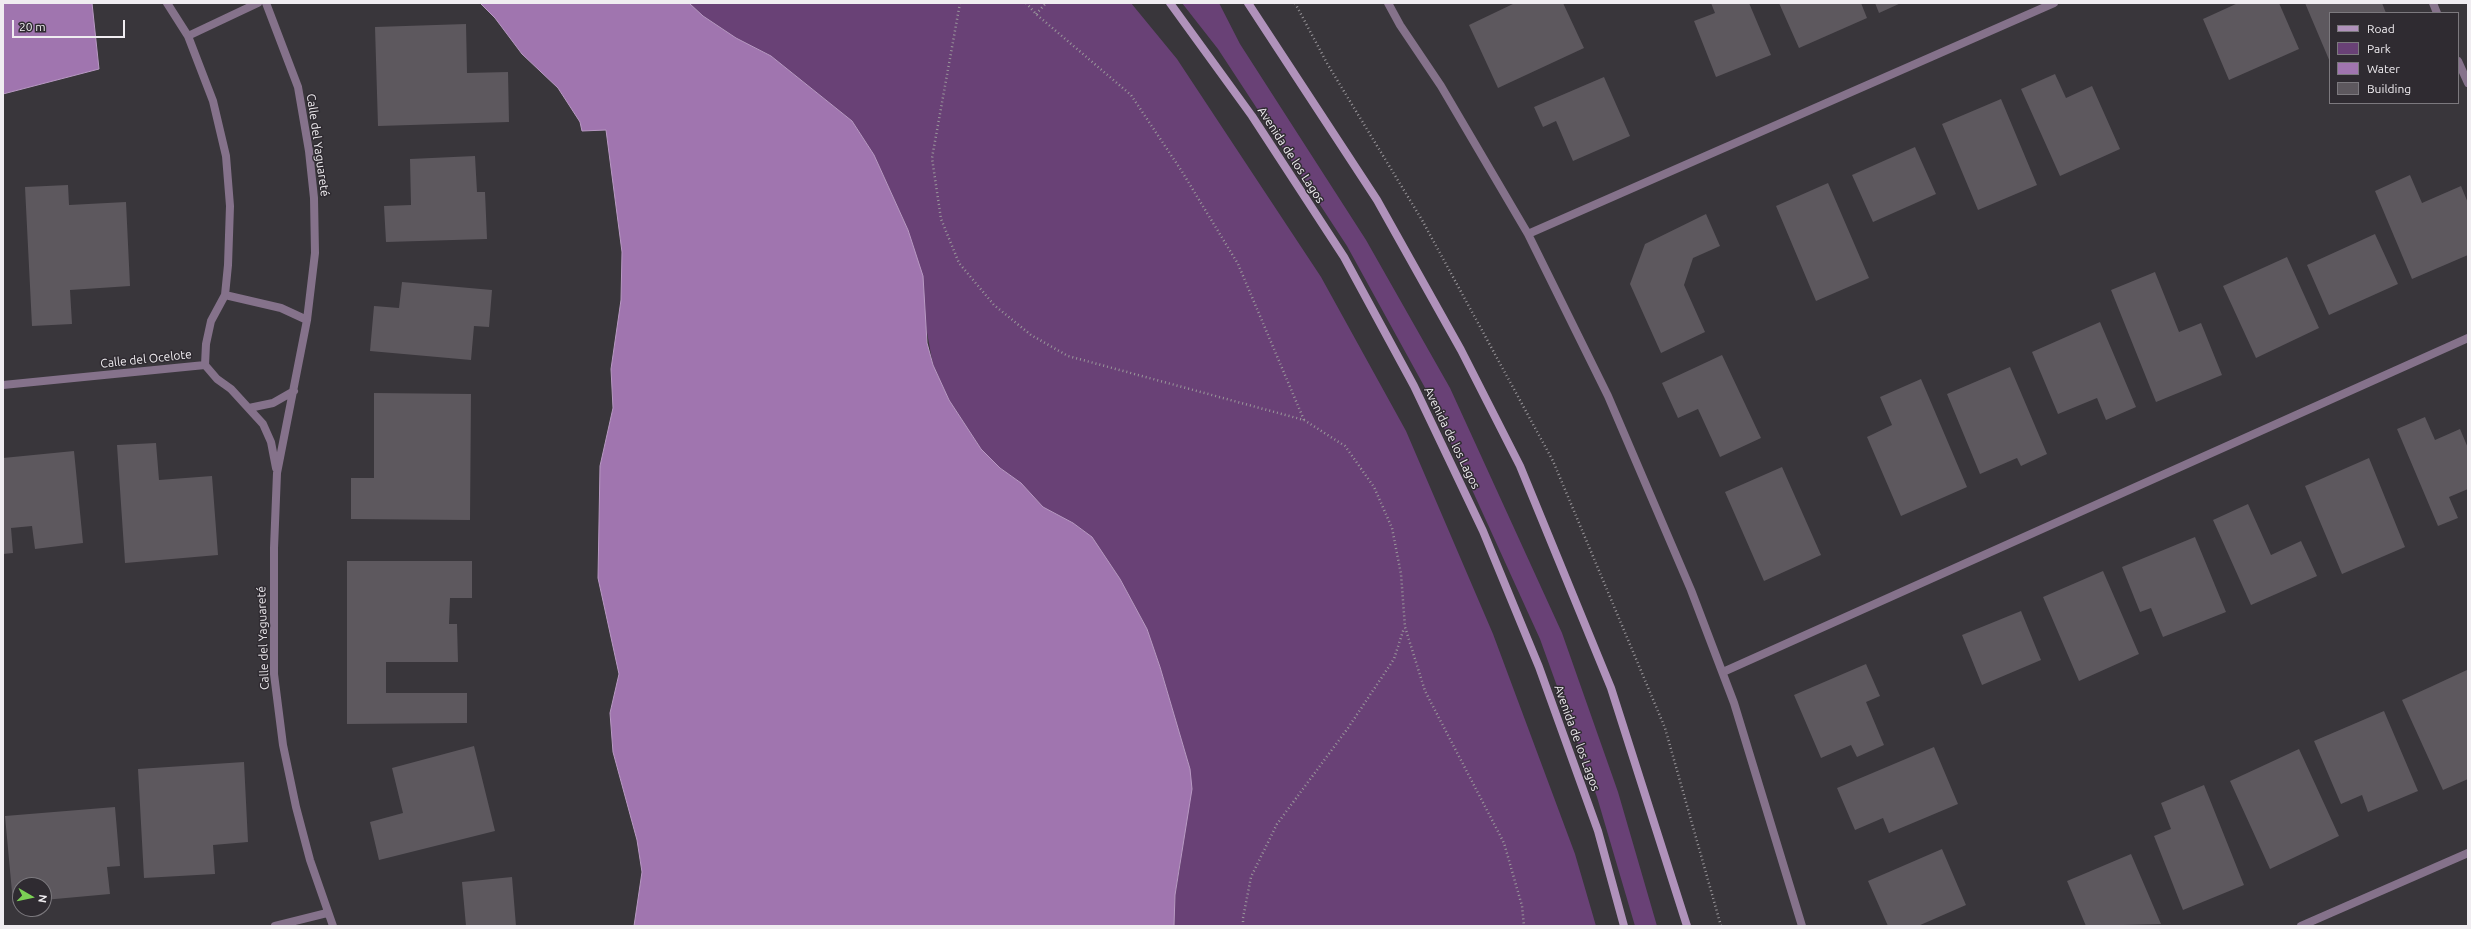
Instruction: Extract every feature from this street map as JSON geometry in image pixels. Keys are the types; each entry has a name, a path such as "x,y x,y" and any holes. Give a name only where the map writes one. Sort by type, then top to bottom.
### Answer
{"street":[{"path":"167,3 188,36 213,101 226,156 230,206 225,295 211,321 206,344 205,365"},
{"path":"188,36 258,3"},
{"name":"Calle del Yaguareté","path":"266,3 298,87 309,151 314,198 315,253 308,320 277,473 274,555 274,674 283,745 296,807 327,913 333,926"},
{"name":"Avenida de los Lagos","path":"1170,3 1252,116 1344,257 1414,386 1483,531 1539,668 1598,831 1624,926"},
{"path":"1248,3 1377,200 1461,350 1520,466 1611,688 1687,926"},
{"path":"1388,3 1400,25 1441,86 1528,234 1608,396 1691,590 1737,710 1802,926"},
{"path":"1528,234 2054,3"},
{"path":"2459,62 2468,83"},
{"path":"225,295 281,308 308,320"},
{"path":"1723,672 2468,338"},
{"name":"Calle del Ocelote","path":"3,385 205,365 216,379 249,408 263,424 271,442 277,473"},
{"path":"249,408 274,403 294,391"},
{"path":"2301,926 2468,853"},
{"path":"275,926 327,913"}],"path":[{"path":"960,3 932,158 941,219 959,264 994,305 1031,335 1068,356 1304,420 1345,446 1374,487 1392,528 1401,574 1404,627 1425,691 1504,843 1522,906 1524,926"},
{"path":"1026,3 1036,14 1131,95 1181,170 1238,264 1304,420"},
{"path":"1036,14 1046,3"},
{"path":"1243,926 1243,918 1251,877 1277,824 1348,728 1394,659 1404,627"}],"green space":[{"path":"689,3 1131,3 1177,59 1321,277 1406,431 1493,634 1575,854 1596,926 1174,926 1175,895 1180,867 1190,769 1160,667 1147,629 1120,579 1092,537 1073,523 1043,507 1021,483 1000,468 981,449 949,400 933,365 908,230 874,155 852,121 771,56 736,38 703,16"},
{"path":"1182,3 1219,3 1240,44 1366,240 1450,388 1562,633 1618,792 1657,926 1635,926 1597,797 1540,639 1429,395 1347,246 1218,49"}],"water":[{"path":"3,3 92,3 99,69 3,94"},
{"path":"480,3 689,3 703,16 736,38 771,56 852,121 874,155 908,230 923,276 927,343 933,365 949,400 981,449 1000,468 1021,483 1043,507 1073,523 1092,537 1120,579 1147,629 1160,667 1190,769 1192,789 1175,895 1174,926 634,926 642,872 637,840 613,752 610,713 619,674 598,578 600,466 613,408 611,369 621,300 622,252 606,130 582,131 580,122 558,88 522,54 495,18"}],"building":[{"path":"1515,3 1563,3 1584,48 1498,88 1469,25"},
{"path":"1711,3 1749,3 1771,55 1716,77 1694,21 1715,13"},
{"path":"1779,3 1861,3 1867,18 1799,48"},
{"path":"1875,3 1901,3 1879,13"},
{"path":"2238,3 2279,3 2299,49 2229,80 2203,19"},
{"path":"2305,3 2382,3 2386,12 2329,12 2329,60"},
{"path":"466,24 467,73 508,72 509,122 378,126 375,27"},
{"path":"2055,74 2066,98 2092,86 2120,149 2060,176 2021,89"},
{"path":"1604,77 1630,136 1573,161 1556,121 1543,127 1534,107"},
{"path":"2001,99 2037,185 1978,210 1942,124"},
{"path":"1915,147 1936,194 1873,222 1852,175"},
{"path":"475,156 477,192 485,192 487,239 386,242 384,206 411,205 410,159"},
{"path":"2410,175 2422,203 2461,186 2468,203 2468,255 2412,279 2375,191"},
{"path":"1828,183 1869,278 1816,301 1776,206"},
{"path":"68,185 69,205 126,202 130,286 70,290 72,324 32,326 25,187"},
{"path":"1706,214 1720,246 1693,258 1684,285 1705,332 1661,353 1630,284 1645,244"},
{"path":"2375,234 2398,284 2329,315 2307,265"},
{"path":"2287,257 2319,328 2256,358 2223,286"},
{"path":"2155,272 2179,332 2201,323 2222,375 2156,402 2111,290"},
{"path":"402,282 492,290 489,327 474,326 471,360 370,351 374,306 399,308"},
{"path":"2100,322 2136,407 2106,420 2097,398 2058,414 2032,352"},
{"path":"1722,355 1761,438 1720,457 1698,409 1678,418 1662,383"},
{"path":"2010,367 2047,454 2021,466 2017,458 1980,474 1947,394"},
{"path":"1921,379 1967,487 1901,516 1867,437 1892,425 1880,397"},
{"path":"374,393 471,394 470,520 351,519 351,478 374,478"},
{"path":"2425,417 2435,440 2460,429 2468,448 2468,489 2449,497 2458,518 2438,526 2397,429"},
{"path":"156,443 159,480 212,476 218,555 125,563 117,445"},
{"path":"74,451 83,543 35,549 32,526 11,528 13,553 3,554 3,458"},
{"path":"2369,458 2405,547 2342,574 2305,486"},
{"path":"1782,467 1821,555 1764,581 1725,492"},
{"path":"2248,504 2271,555 2301,541 2317,576 2251,605 2213,520"},
{"path":"2195,537 2226,612 2163,637 2151,608 2140,612 2122,567"},
{"path":"347,561 472,561 472,598 450,598 449,624 457,624 458,662 386,662 386,693 467,693 467,723 347,724"},
{"path":"2103,571 2139,654 2079,681 2043,597"},
{"path":"2021,611 2041,660 1982,685 1962,635"},
{"path":"1866,664 1880,696 1866,702 1884,745 1857,757 1851,745 1821,758 1794,695"},
{"path":"2467,670 2468,779 2443,790 2402,700"},
{"path":"2384,711 2418,791 2368,812 2362,795 2341,804 2314,741"},
{"path":"474,746 495,831 379,860 370,822 403,813 392,768"},
{"path":"1934,747 1958,804 1889,833 1883,818 1855,830 1837,788"},
{"path":"2299,749 2339,836 2270,869 2230,781"},
{"path":"244,762 248,842 213,845 215,874 144,878 138,769"},
{"path":"2204,785 2244,885 2183,910 2154,836 2171,829 2161,803"},
{"path":"115,807 120,866 107,867 110,894 52,899 52,877 12,877 12,892 5,816"},
{"path":"1942,849 1966,905 1918,926 1888,926 1868,881"},
{"path":"2131,854 2161,924 2086,926 2067,881"},
{"path":"512,877 516,926 466,926 462,882"}]}
